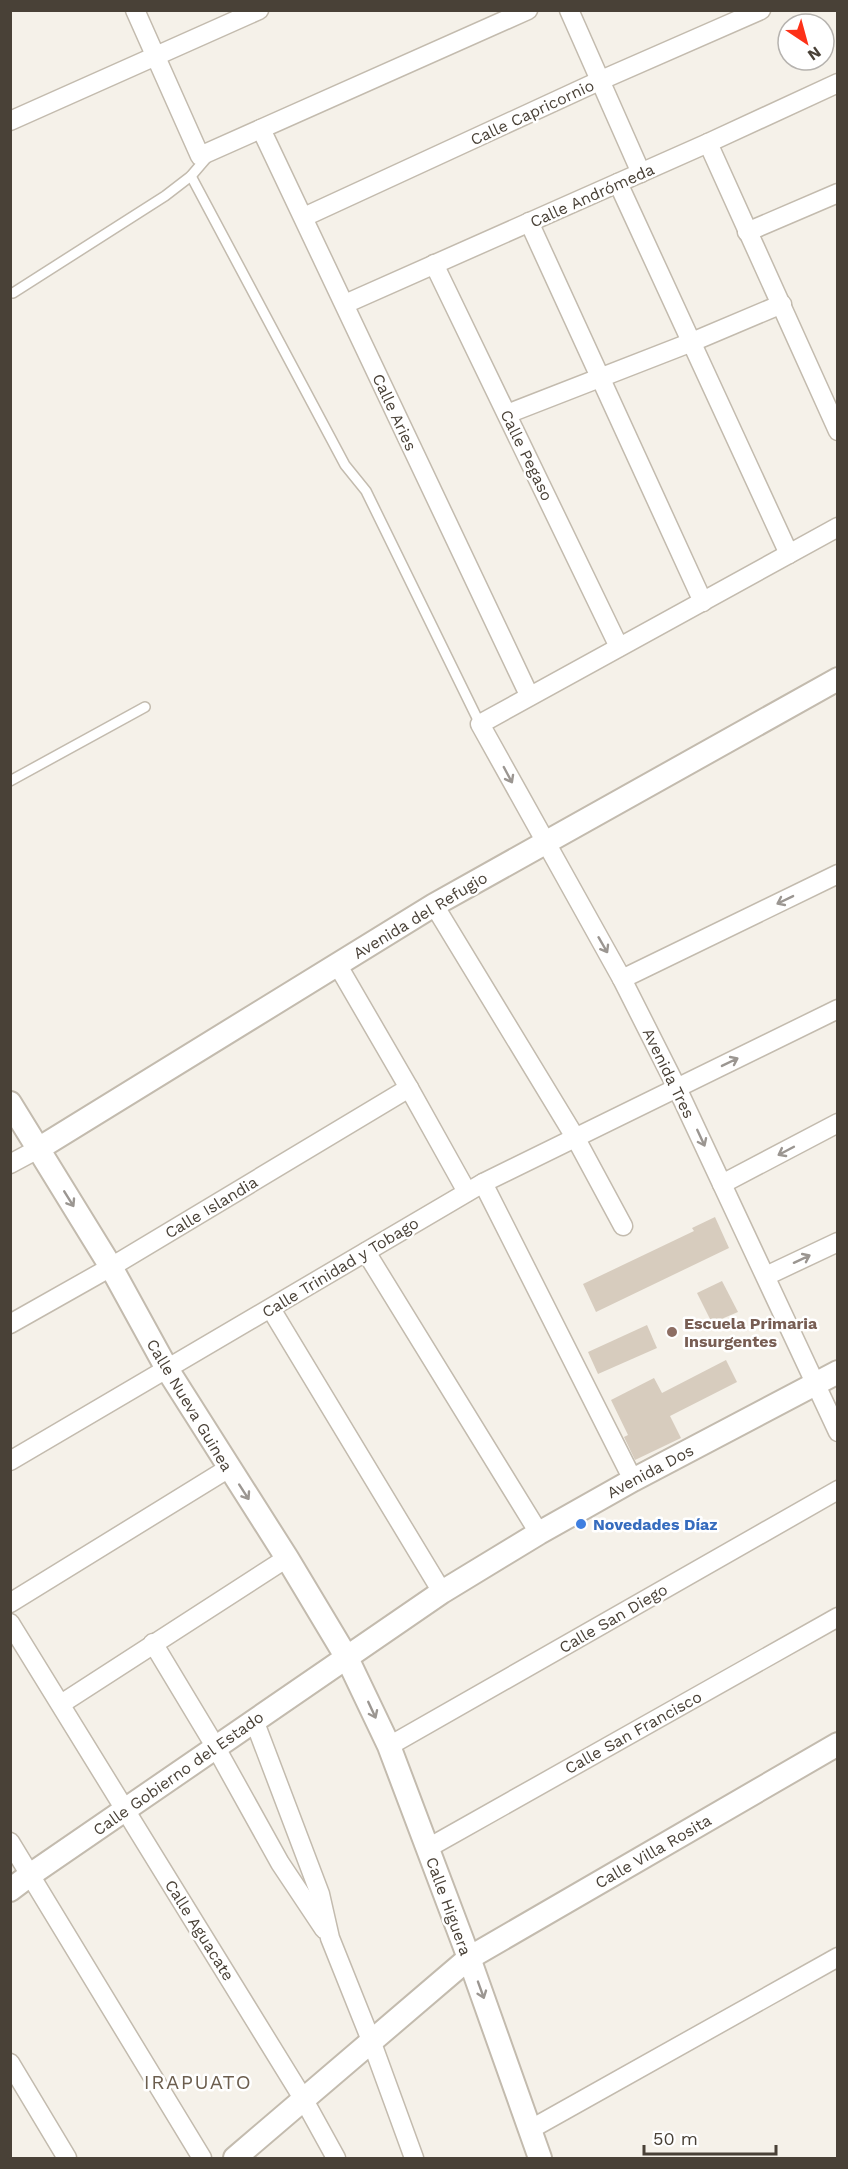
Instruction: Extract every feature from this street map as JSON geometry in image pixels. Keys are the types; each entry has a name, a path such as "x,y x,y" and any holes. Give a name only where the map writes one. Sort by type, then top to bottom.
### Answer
{"street":[{"path":"135,10 155,58 206,154 528,10"},
{"path":"10,121 259,10"},
{"path":"569,10 640,173"},
{"name":"Calle Capricornio","path":"304,217 599,81 762,10"},
{"name":"Calle Andrómeda","path":"345,304 708,143 837,83"},
{"name":"Calle Aries","path":"261,129 529,696"},
{"path":"708,143 835,420"},
{"path":"618,183 789,554"},
{"path":"747,232 837,194"},
{"path":"529,222 702,602"},
{"name":"Calle Pegaso","path":"434,264 619,646"},
{"path":"507,414 692,342 782,304"},
{"path":"480,724 837,527"},
{"name":"Avenida del Refugio","path":"10,1164 434,905 837,679"},
{"name":"Avenida Tres","path":"480,724 622,979 677,1088 837,1432"},
{"path":"622,979 837,874"},
{"path":"434,905 575,1137 623,1226"},
{"path":"337,964 467,1192"},
{"name":"Calle Trinidad y Tobago","path":"10,1461 483,1183 837,1009"},
{"name":"Calle Islandia","path":"10,1324 111,1267 409,1088"},
{"name":"Calle Nueva Guinea","path":"10,1103 111,1267 167,1369 287,1558 347,1658"},
{"path":"722,1184 837,1124"},
{"path":"483,1183 633,1480"},
{"path":"766,1276 837,1242"},
{"path":"366,1252 539,1533"},
{"path":"271,1309 442,1592"},
{"name":"Avenida Dos","path":"347,1658 442,1592 539,1533 633,1480 837,1372"},
{"path":"10,1603 229,1468"},
{"name":"Calle San Diego","path":"389,1746 837,1490"},
{"path":"61,1704 287,1558"},
{"name":"Calle San Francisco","path":"428,1848 837,1617"},
{"name":"Calle Aguacate","path":"10,1623 304,2100 336,2158"},
{"path":"153,1643 215,1746 280,1863 330,1938"},
{"name":"Calle Higuera","path":"347,1658 389,1746 469,1958 540,2158"},
{"name":"Calle Gobierno del Estado","path":"10,1890 215,1746 347,1658"},
{"path":"254,1720 320,1894 330,1938 414,2158"},
{"name":"Calle Villa Rosita","path":"235,2158 469,1958 837,1744"},
{"path":"10,1842 202,2158"},
{"path":"531,2129 837,1957"},
{"path":"10,2063 67,2158"}],"lane":[{"path":"13,293 165,196 191,176 206,154"},
{"path":"191,176 345,465 366,491 480,724"},
{"path":"10,781 145,707"}],"building":[{"path":"715,1217 729,1248 596,1312 583,1284 694,1231 692,1228"},
{"path":"722,1281 738,1312 712,1323 697,1293"},
{"path":"647,1325 657,1348 598,1374 588,1352"},
{"path":"726,1360 737,1382 670,1416 681,1438 635,1460 624,1437 628,1435 611,1400 654,1378 662,1393"}],"place":[{"name":"Escuela Primaria Insurgentes","path":"672,1332"},
{"name":"Novedades Díaz","path":"581,1524"}],"district":[{"name":"IRAPUATO","path":"198,2082"}]}
